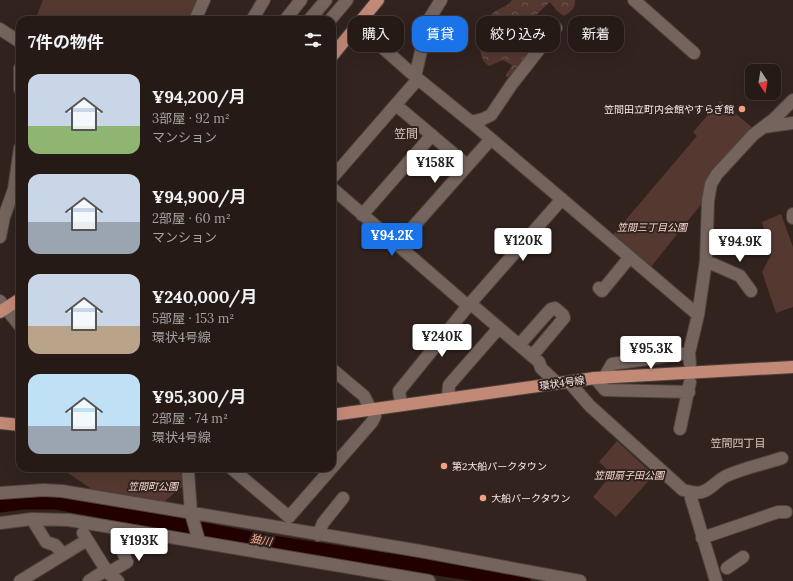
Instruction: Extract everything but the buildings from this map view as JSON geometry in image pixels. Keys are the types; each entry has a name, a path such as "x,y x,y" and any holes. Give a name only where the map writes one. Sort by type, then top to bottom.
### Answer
{"main road":[{"path":"366,16 378,0"},
{"path":"336,51 348,38"},
{"path":"2,307 16,301"},
{"name":"環状4号線","path":"336,414 400,404 448,399 563,382 601,382 793,367"},
{"path":"0,423 16,425"}],"street":[{"path":"197,16 204,0"},
{"path":"254,16 264,0"},
{"path":"288,16 301,0"},
{"path":"312,16 326,0"},
{"path":"333,16 347,0"},
{"path":"336,173 396,105 417,78 428,21 441,0"},
{"path":"634,0 694,53"},
{"path":"0,29 16,39"},
{"path":"388,52 698,315"},
{"path":"471,122 483,120 491,116 512,84 537,52"},
{"path":"590,406 601,382 612,364 690,358 706,261 708,201 711,184 717,174 753,134 774,119 792,101"},
{"path":"396,105 467,166"},
{"path":"764,127 793,124"},
{"path":"362,215 432,135"},
{"path":"397,245 491,139"},
{"path":"0,237 4,217 14,189 16,178"},
{"path":"336,192 397,245 563,382 683,490 698,494 704,492 727,475 782,458"},
{"path":"400,404 399,391 470,305 562,199"},
{"path":"599,288 602,291 630,257"},
{"path":"706,261 740,276 751,291"},
{"path":"2,307 16,322"},
{"path":"519,345 551,309 555,308 563,315 564,318 532,356"},
{"path":"448,399 450,385 498,329"},
{"path":"336,372 364,396 373,409 375,416 372,422 336,461"},
{"path":"601,382 689,387 680,429"},
{"path":"188,472 191,513 198,541"},
{"path":"236,472 289,517 303,532"},
{"path":"289,517 326,472"},
{"path":"0,493 43,490 62,491 580,581"},
{"path":"692,492 691,498 702,538 719,574 743,557"},
{"path":"318,535 322,523 343,498"},
{"path":"702,538 778,512 786,512"},
{"path":"0,523 32,519 69,520 79,523 198,541 429,581"},
{"path":"32,519 46,542 55,545 64,554"},
{"path":"79,523 87,540 107,571 118,581"},
{"path":"89,581 127,562 122,550 119,529"},
{"path":"20,581 87,540"}],"green space":[{"path":"43,0 199,0 192,16 37,16"},
{"path":"512,0 575,0 572,10 564,16 557,11 550,2 535,16 491,16 496,10 508,4"},
{"path":"481,52 530,52 519,70 507,77 506,75 512,65 503,60 489,66 484,61"},
{"name":"笠間三丁目公園","path":"720,101 753,128 714,168 706,186 703,202 650,268 612,236 697,136 693,132"},
{"path":"781,214 793,247 793,307 776,313 762,272 771,255 762,222"},
{"name":"笠間扇子田公園","path":"617,441 654,475 616,517 593,497 612,474 599,462"},
{"name":"笠間町公園","path":"66,472 179,472 182,476 183,486 159,506 96,492"}],"waterway":[{"name":"㹨川","path":"0,505 22,502 55,502 278,544 523,581"}],"place":[{"name":"笠間田立町内会館やすらぎ館","path":"742,109"},
{"name":"第2大船パークタウン","path":"444,466"},
{"name":"大船パークタウン","path":"483,498"}],"district":[{"name":"笠間","path":"406,133"},
{"name":"笠間四丁目","path":"738,443"}]}
